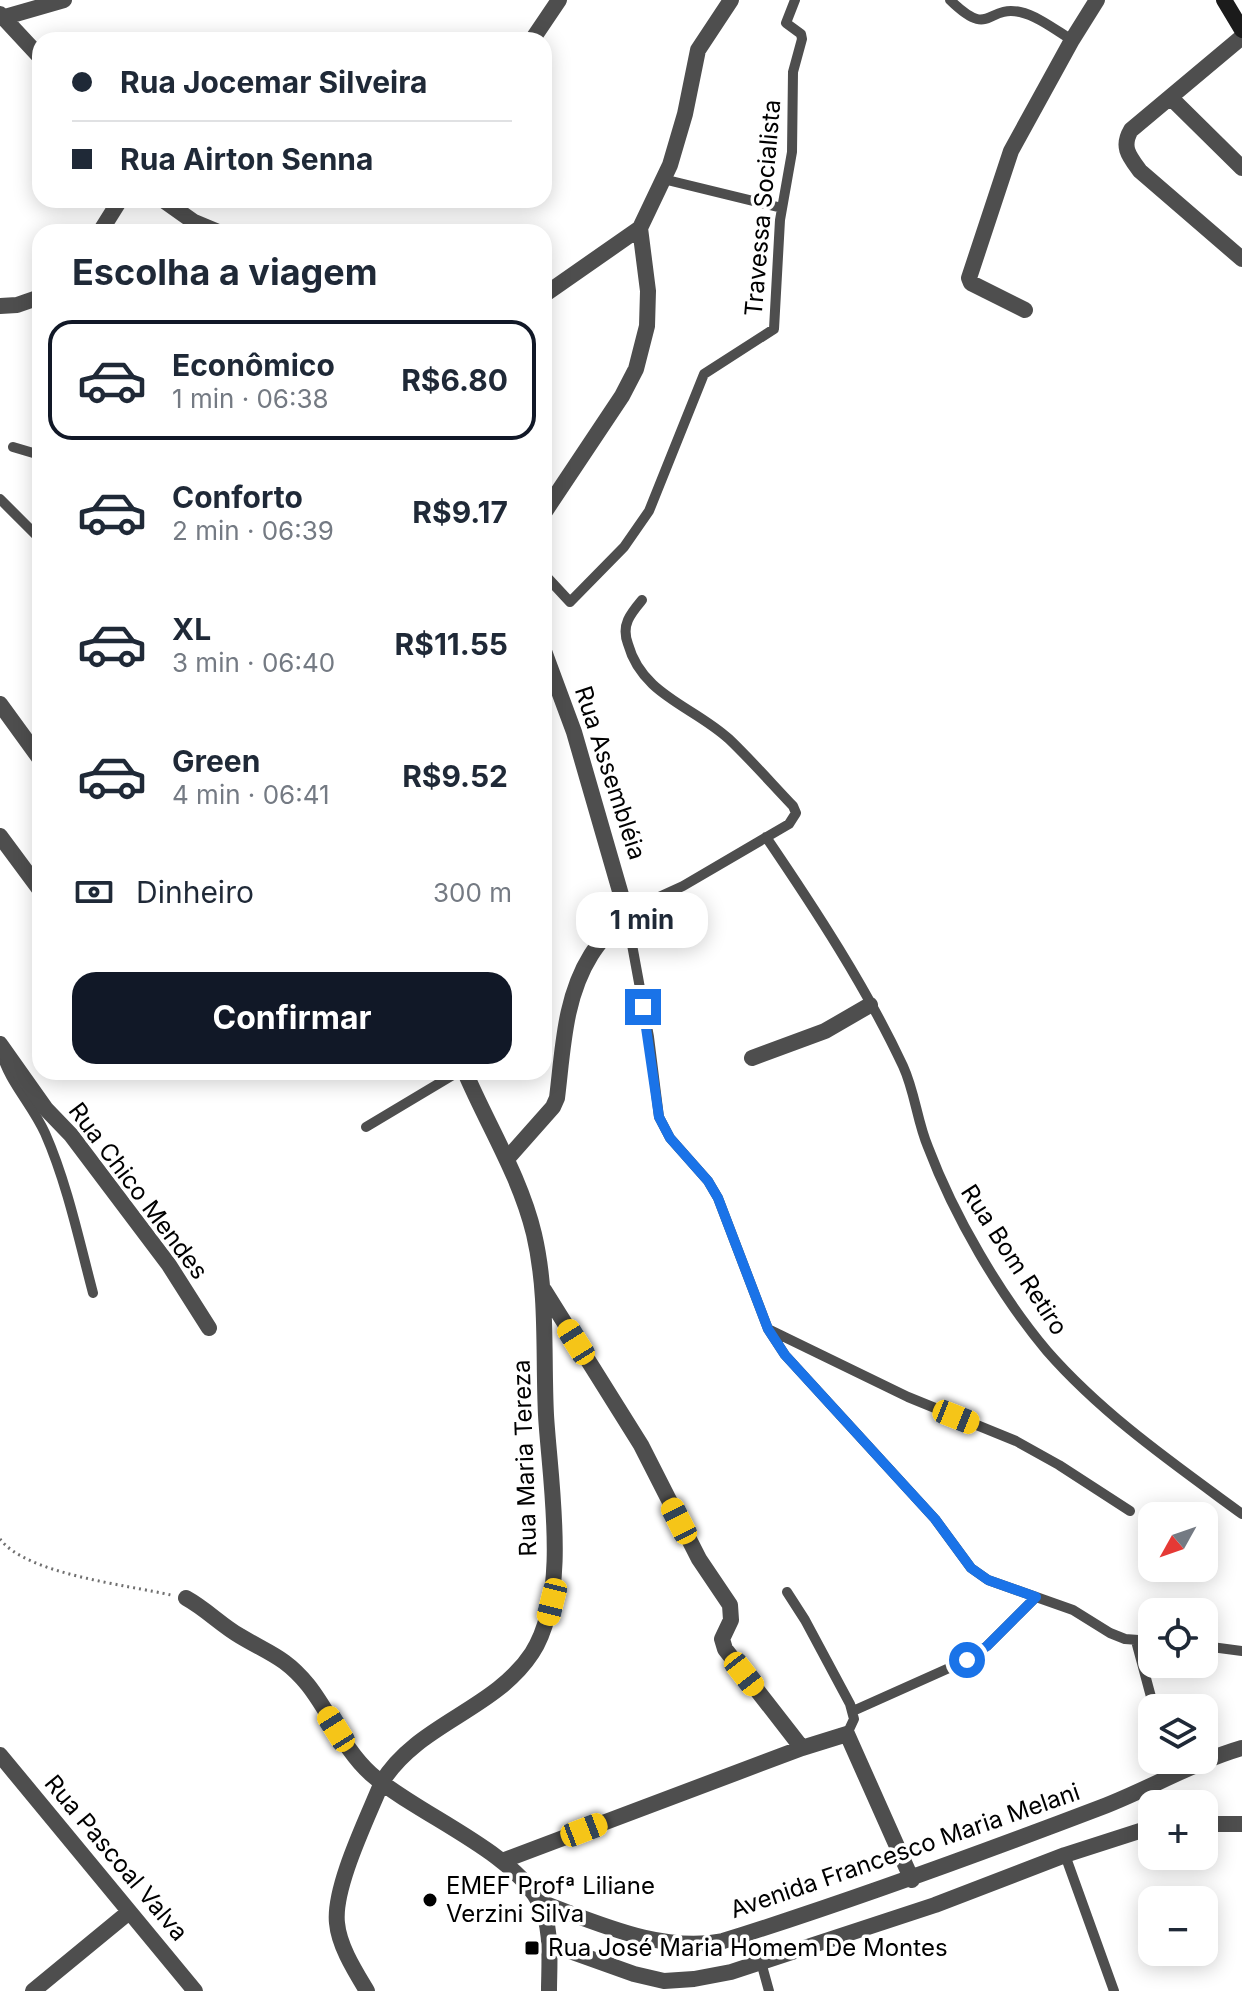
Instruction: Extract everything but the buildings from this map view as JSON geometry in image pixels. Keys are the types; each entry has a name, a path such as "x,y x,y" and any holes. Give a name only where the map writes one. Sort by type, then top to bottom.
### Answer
{"main road":[{"path":"1224,0 1242,30"}],"street":[{"path":"32,48 2,15 64,0"},
{"path":"537,32 559,0"},
{"path":"552,289 640,228 663,179 685,114 698,50 731,0"},
{"path":"1025,310 971,283 969,278 1011,151 1097,0"},
{"path":"1242,37 1131,130 1126,138 1127,154 1140,171 1242,259"},
{"path":"1170,97 1242,168"},
{"path":"173,208 192,224"},
{"path":"552,501 622,396 636,369 647,314 648,291 640,228"},
{"path":"0,306 32,300"},
{"name":"Rua Assembléia","path":"552,690 618,876 626,912"},
{"path":"0,704 32,748"},
{"path":"0,836 32,879"},
{"path":"507,1159 553,1107 557,1098 565,1023 575,991 590,956 626,912"},
{"path":"752,1058 822,1033 870,1005"},
{"name":"Rua Chico Mendes","path":"0,1047 169,1265 209,1328"},
{"name":"Rua Maria Tereza","path":"367,1991 340,1937 337,1906 382,1782 412,1746 467,1711 513,1675 531,1656 545,1631 552,1602 554,1506 546,1414 544,1290 527,1210 507,1159 469,1080"},
{"path":"544,1290 641,1445 699,1559 730,1605 731,1620 722,1639 725,1649 802,1748"},
{"path":"186,1598 239,1635 281,1657 311,1689 352,1754 382,1782 502,1861 540,1902 550,1944 549,1991"},
{"path":"502,1861 802,1748 847,1734 912,1880"},
{"name":"Avenida Francesco Maria Melani","path":"1158,1790 1173,1777 1242,1748"},
{"name":"Rua Pascoal Valva","path":"0,1755 195,1991"},
{"name":"Avenida Francesco Maria Melani","path":"540,1902 654,1941 702,1945 798,1918 1138,1802"},
{"path":"1218,1824 1242,1824"},
{"path":"550,1944 634,1974 664,1981 731,1972 935,1905 1065,1855 1138,1832"},
{"path":"33,1991 129,1912"}],"lane":[{"name":"Travessa Socialista","path":"552,583 570,602 624,547 649,511 704,374 774,329 782,208 792,152 793,72 802,39 801,34 786,23 795,0"},
{"path":"950,0 971,18 985,19 1010,11 1020,12 1072,40"},
{"path":"663,179 782,208"},
{"path":"13,447 32,453"},
{"path":"0,499 32,531"},
{"path":"642,600 627,621 624,633 632,659 642,676 729,739 793,806 796,813 795,819 683,886 626,912 649,1037 659,1117 670,1138 692,1160 713,1189 768,1329 801,1373 935,1519 971,1568 988,1580 1073,1610 1110,1633 1136,1641 1150,1694"},
{"name":"Rua Bom Retiro","path":"766,837 804,893 904,1068 926,1144 949,1200 974,1244 1046,1349 1112,1415 1242,1514"},
{"path":"0,1047 6,1072 44,1131 69,1202 93,1293"},
{"path":"366,1127 445,1080"},
{"path":"768,1329 908,1397 1016,1441 1130,1511"},
{"path":"787,1592 827,1658 853,1711 853,1724 847,1734"},
{"path":"853,1711 967,1660 987,1646 1036,1597"},
{"path":"1218,1648 1242,1651"},
{"path":"1065,1855 1114,1991"},
{"path":"761,1962 769,1991"}],"path":[{"path":"0,1539 8,1549 64,1573 186,1598"}],"place":[{"name":"EMEF Profª Liliane Verzini Silva","path":"430,1900"},
{"name":"Rua José Maria Homem De Montes","path":"532,1948"}],"route":[{"path":"643,1007 663,1129 692,1160 718,1198 768,1329 785,1355 935,1519 971,1568 988,1580 1036,1597 987,1646 967,1660"}]}
